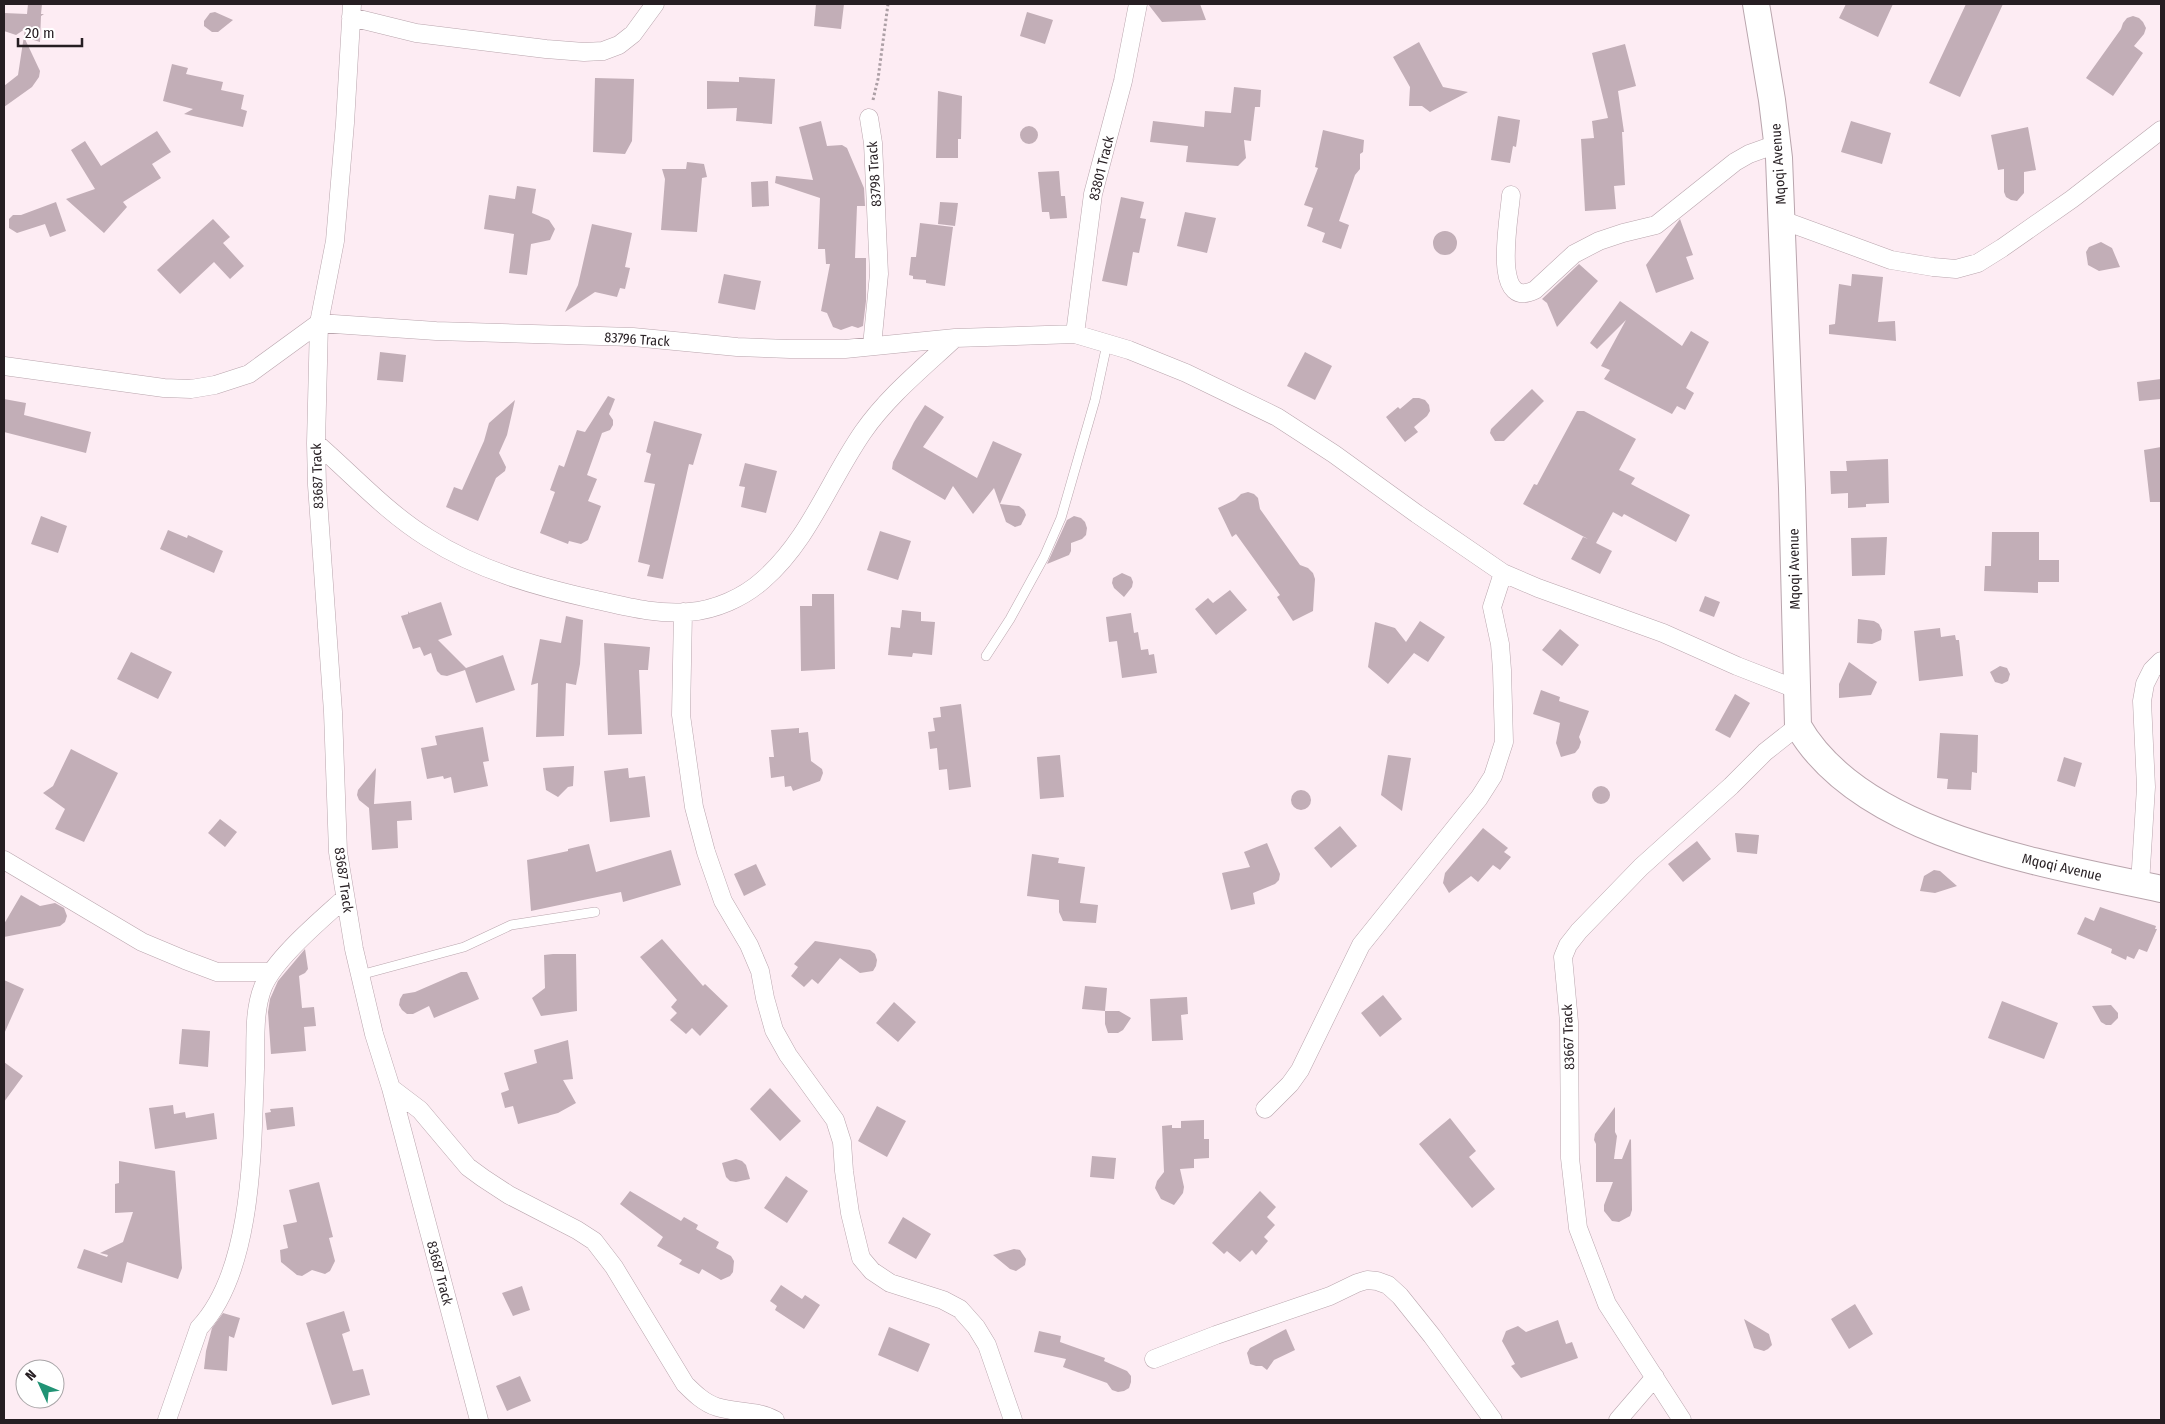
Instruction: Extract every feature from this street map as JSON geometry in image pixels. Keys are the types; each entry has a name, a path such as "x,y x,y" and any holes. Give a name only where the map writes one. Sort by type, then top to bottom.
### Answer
{"street":[{"path":"352,10 416,33 584,52 603,51 619,45 633,34 655,4"},
{"name":"83801 Track","path":"1075,334 1093,194 1123,81 1138,4"},
{"name":"Mqoqi Avenue","path":"1756,4 1777,144 1782,220 1792,488 1798,726 1807,741 1828,766 1876,802 1915,822 2011,855 2074,871 2150,886"},
{"name":"83687 Track","path":"352,10 335,240 319,323 316,443 316,485 333,712 338,852 360,975 374,1034 391,1088 479,1420"},
{"name":"83798 Track","path":"869,118 873,143 879,274 872,346"},
{"path":"1782,220 1892,260 1933,268 1956,269 1978,263 2002,248 2072,199 2161,130"},
{"path":"1511,195 1505,268 1510,285 1521,294 1527,294 1574,254 1599,241 1623,232 1656,225 1735,162 1749,154 1777,144"},
{"path":"4,366 164,388 191,389 215,385 248,374 319,323"},
{"name":"83796 Track","path":"319,323 436,331 633,337 737,347 790,349 845,349 955,338 1075,334 1129,350 1186,373 1278,417 1334,454 1425,520 1503,573 1538,588 1663,633 1737,666 1796,689"},
{"path":"316,443 396,516 449,551 497,572 547,588 638,609 665,613 711,608 733,600 763,581 776,568 796,545 843,464 876,414 955,338"},
{"path":"1265,1109 1290,1084 1300,1070 1361,945 1479,798 1493,776 1504,742 1500,644 1492,607 1503,573"},
{"path":"683,612 681,716 694,807 706,852 724,901 749,945 760,972 774,1030 788,1055 835,1120 842,1142 850,1213 861,1258 872,1271 890,1283 943,1300 960,1309 976,1327 987,1346 1012,1420"},
{"path":"2150,886 2142,701 2144,684 2152,670 2161,661"},
{"name":"83667 Track","path":"1682,1420 1607,1304 1578,1228 1570,1158 1569,1022 1563,957 1568,945 1579,931 1641,867 1766,752 1798,726"},
{"path":"4,860 142,942 217,972 271,972"},
{"path":"167,1420 199,1328 213,1310 229,1278 243,1227 252,1150 256,1010 263,987 271,972 345,898"},
{"path":"391,1088 420,1110 468,1167 509,1195 550,1218 578,1230 594,1241 614,1267 685,1384 701,1399 717,1407 747,1412 775,1420"},
{"path":"1154,1360 1216,1335 1330,1296 1357,1283 1367,1280 1377,1281 1388,1285 1400,1296 1432,1336 1493,1420"},
{"path":"1618,1420 1655,1377"}],"lane":[{"path":"986,656 1010,619 1044,557 1061,518 1095,400 1107,344"},
{"path":"360,975 464,947 511,925 596,912"}],"path":[{"path":"869,118 878,79 888,4"}],"building":[{"path":"28,4 42,4 41,14 44,14 41,16 40,42 24,37 40,71 39,77 32,87 4,107 4,86 18,75 25,29 16,35 4,31 4,13 27,14"},
{"path":"816,4 844,4 841,29 814,26"},
{"path":"1148,4 1200,4 1206,20 1162,22"},
{"path":"1846,4 1893,4 1878,37 1839,18"},
{"path":"1966,4 2003,4 1960,97 1929,83"},
{"path":"215,12 233,20 218,32 212,32 204,26 204,21 210,13"},
{"path":"1027,12 1053,20 1045,44 1020,36"},
{"path":"2133,16 2139,18 2146,28 2144,34 2134,46 2143,53 2113,96 2086,78 2121,29 2123,23 2127,18"},
{"path":"1419,42 1443,87 1468,92 1430,112 1422,106 1409,106 1410,87 1393,57"},
{"path":"1625,44 1636,86 1618,91 1624,132 1622,132 1625,185 1614,186 1616,209 1585,211 1581,139 1594,138 1592,121 1608,118 1592,53"},
{"path":"172,64 188,68 186,74 223,82 221,90 244,95 241,109 247,111 243,127 184,114 193,109 163,101"},
{"path":"739,77 775,79 772,124 736,121 737,108 707,109 707,81 739,82"},
{"path":"595,78 634,79 632,141 625,154 593,152"},
{"path":"1234,87 1261,90 1260,107 1255,107 1251,141 1244,140 1246,158 1238,166 1186,162 1188,146 1150,142 1153,121 1204,127 1205,111 1231,113"},
{"path":"938,91 962,96 961,139 958,139 958,158 936,158"},
{"path":"1498,116 1520,120 1516,147 1513,146 1510,163 1491,160"},
{"path":"821,121 827,146 842,145 847,148 864,188 865,206 857,206 855,258 866,258 866,301 863,326 858,328 852,326 841,330 833,327 827,313 821,311 830,264 826,264 825,249 818,249 820,198 775,183 776,176 813,180 799,127"},
{"path":"1851,121 1891,133 1882,164 1841,152"},
{"path":"1029,126 1035,129 1038,135 1035,141 1029,144 1023,141 1020,135 1023,129"},
{"path":"2028,127 2036,170 2024,172 2024,193 2017,201 2011,200 2006,197 2004,192 2004,169 1998,170 1991,135"},
{"path":"1323,130 1364,140 1363,152 1360,154 1360,169 1355,175 1339,221 1349,225 1341,249 1322,242 1325,233 1307,226 1313,208 1304,205 1318,168 1315,167"},
{"path":"157,131 171,152 152,164 161,178 123,202 127,207 104,233 66,199 95,189 71,150 85,141 101,166"},
{"path":"687,162 704,164 707,177 702,178 697,232 661,230 665,179 662,169 686,169"},
{"path":"1059,171 1061,196 1065,196 1067,218 1050,219 1049,212 1042,212 1038,172"},
{"path":"768,181 769,206 752,207 751,182"},
{"path":"517,186 536,189 532,213 549,220 555,229 550,240 531,244 527,275 509,273 514,234 484,229 489,195 515,199"},
{"path":"1121,197 1144,202 1140,218 1146,219 1139,253 1133,252 1127,286 1102,281"},
{"path":"56,202 66,231 50,237 45,224 17,233 9,228 9,219 13,215 21,215"},
{"path":"940,202 958,203 955,226 938,224"},
{"path":"1185,212 1216,218 1207,253 1177,246"},
{"path":"213,219 230,237 223,243 244,266 230,279 214,262 180,294 157,270"},
{"path":"1680,219 1693,255 1686,257 1694,279 1656,293 1646,265"},
{"path":"920,223 953,227 945,286 926,283 926,280 913,279 913,276 909,275 911,257 916,257"},
{"path":"592,224 632,233 625,267 630,268 625,289 620,288 617,297 595,292 565,312 578,285"},
{"path":"1445,231 1450,232 1456,238 1456,248 1450,254 1445,255 1440,254 1434,248 1433,243 1434,238 1440,232"},
{"path":"2101,242 2112,248 2120,267 2099,271 2088,265 2086,252 2089,247"},
{"path":"1579,264 1598,281 1557,327 1547,303 1542,299"},
{"path":"724,274 761,281 755,310 718,303"},
{"path":"1852,274 1883,277 1878,322 1895,321 1896,341 1829,334 1829,325 1835,324 1839,284 1851,286"},
{"path":"1620,301 1682,346 1691,331 1709,342 1686,388 1694,393 1685,410 1677,406 1672,414 1604,379 1610,370 1601,366 1626,320 1597,349 1590,343"},
{"path":"380,352 406,355 403,382 377,380"},
{"path":"1305,352 1332,366 1315,400 1287,386"},
{"path":"2161,379 2161,399 2139,401 2137,382"},
{"path":"1532,389 1544,401 1504,441 1495,441 1490,433 1491,429"},
{"path":"608,396 615,399 609,414 613,420 613,425 610,430 602,433 587,475 597,479 588,501 601,506 588,540 581,544 569,541 568,544 540,533 555,492 550,490 559,465 564,467 577,430 585,432"},
{"path":"1413,398 1425,400 1429,405 1430,411 1414,427 1418,432 1405,442 1386,417 1398,407 1400,409"},
{"path":"4,399 26,403 24,415 91,432 86,453 4,432"},
{"path":"515,400 507,435 499,453 506,467 505,471 496,478 478,521 446,507 454,487 462,490 484,441 489,423"},
{"path":"925,405 944,417 923,447 977,478 993,441 1022,454 1000,504 1019,506 1024,510 1026,515 1021,525 1015,527 1006,522 994,488 973,514 953,486 945,500 892,469 893,462"},
{"path":"1577,411 1584,411 1636,439 1619,470 1635,478 1631,484 1690,515 1676,542 1624,514 1622,517 1613,512 1596,543 1612,551 1600,574 1571,559 1583,537 1588,539 1523,504 1534,484 1537,485"},
{"path":"654,421 702,434 693,465 689,464 663,579 647,576 650,565 638,562 655,484 644,482 651,454 646,452"},
{"path":"2161,447 2161,502 2150,502 2144,450"},
{"path":"1888,459 1889,503 1866,504 1866,507 1848,508 1848,493 1831,494 1830,471 1847,471 1846,461"},
{"path":"745,463 777,471 766,513 741,507 745,487 739,486"},
{"path":"1248,492 1258,498 1260,509 1300,565 1308,568 1313,573 1315,579 1313,611 1293,621 1277,597 1280,595 1236,534 1232,537 1218,508 1235,500 1241,494"},
{"path":"41,516 67,526 58,553 31,544"},
{"path":"1074,516 1081,518 1085,522 1087,528 1086,535 1082,539 1071,543 1069,555 1047,564 1067,520"},
{"path":"168,530 187,538 188,535 223,551 214,573 160,549"},
{"path":"880,531 911,541 898,580 867,570"},
{"path":"1992,532 2039,532 2039,560 2059,560 2059,582 2038,582 2038,593 1984,591 1985,566 1991,566"},
{"path":"1887,537 1885,575 1852,576 1851,538"},
{"path":"1122,573 1131,577 1133,582 1132,587 1124,597 1114,588 1112,583 1113,578"},
{"path":"1230,590 1247,610 1216,635 1195,609 1208,598 1213,603"},
{"path":"812,594 834,594 835,669 801,671 800,606 812,606"},
{"path":"1705,596 1720,602 1714,617 1699,611"},
{"path":"441,602 452,635 438,640 466,668 503,655 515,690 476,703 465,670 447,676 441,675 437,671 431,653 424,656 420,647 413,649 401,616 408,614 408,611 409,613"},
{"path":"902,610 921,612 921,621 935,622 932,655 913,653 912,657 888,655 891,627 900,628"},
{"path":"1131,613 1134,633 1138,632 1141,650 1148,649 1149,655 1154,654 1157,673 1122,678 1117,641 1109,642 1106,617"},
{"path":"566,616 583,620 580,664 576,685 566,683 564,736 536,737 538,683 531,685 540,639 561,643"},
{"path":"1858,619 1874,621 1879,624 1882,630 1881,640 1872,644 1857,643"},
{"path":"1420,621 1445,637 1428,662 1414,653 1388,684 1368,667 1375,622 1395,628 1406,642"},
{"path":"1940,628 1941,637 1955,635 1956,640 1959,640 1963,676 1919,681 1914,631"},
{"path":"1560,629 1579,645 1562,666 1542,650"},
{"path":"604,643 650,647 648,670 639,670 642,734 608,735"},
{"path":"131,652 172,672 158,699 117,679"},
{"path":"1849,662 1877,682 1871,695 1839,698 1839,684"},
{"path":"2000,666 2007,668 2010,674 2008,681 2002,684 1995,682 1990,672"},
{"path":"1541,690 1560,697 1559,701 1589,711 1579,737 1581,742 1579,748 1575,753 1561,757 1556,743 1560,723 1533,714"},
{"path":"1735,694 1750,703 1730,738 1715,730"},
{"path":"961,704 971,787 949,790 947,769 939,770 937,748 930,749 928,732 935,731 933,718 941,717 940,707"},
{"path":"483,727 489,761 483,762 488,786 454,793 451,777 444,779 443,776 427,779 421,748 437,745 435,736"},
{"path":"799,728 799,733 808,732 811,761 822,769 823,773 820,781 793,791 791,786 785,787 784,776 771,778 769,757 774,757 771,730"},
{"path":"1940,733 1978,735 1977,773 1972,772 1971,790 1947,789 1948,779 1937,778"},
{"path":"71,749 118,773 84,842 55,829 65,809 43,793 53,786"},
{"path":"1060,755 1064,797 1040,799 1037,757"},
{"path":"1388,755 1411,758 1402,811 1381,795"},
{"path":"2064,757 2082,763 2075,787 2057,781"},
{"path":"574,766 573,786 568,787 558,797 546,790 543,768"},
{"path":"376,768 374,804 411,801 412,820 397,821 398,848 372,850 369,808 359,800 357,795 358,790"},
{"path":"628,768 629,778 645,776 650,817 610,822 604,771"},
{"path":"1597,786 1605,786 1610,791 1608,802 1597,804 1592,799 1592,791"},
{"path":"1301,790 1308,793 1311,800 1308,807 1301,810 1294,807 1291,800 1294,793"},
{"path":"220,819 237,832 225,847 208,833"},
{"path":"1340,826 1357,846 1331,868 1314,848"},
{"path":"1483,828 1508,848 1504,852 1511,857 1500,870 1493,865 1478,882 1471,876 1449,893 1443,883 1445,873"},
{"path":"1735,833 1759,835 1757,854 1737,852"},
{"path":"1697,841 1711,859 1683,882 1668,864"},
{"path":"1267,843 1280,874 1279,880 1275,884 1253,893 1255,904 1231,910 1222,873 1250,867 1244,852"},
{"path":"589,844 596,872 671,850 681,885 623,902 621,892 531,911 527,860 568,851 568,849"},
{"path":"1032,854 1059,858 1058,863 1085,867 1080,903 1098,905 1096,923 1063,921 1059,912 1059,900 1027,896"},
{"path":"756,864 766,885 744,896 734,874"},
{"path":"1934,870 1940,871 1957,886 1935,893 1920,891 1924,876"},
{"path":"21,895 40,906 55,903 64,908 67,916 65,922 60,926 4,937 4,924"},
{"path":"2100,907 2156,926 2155,929 2157,929 2147,952 2139,949 2134,959 2127,956 2126,960 2111,953 2112,949 2077,934 2085,917 2094,921"},
{"path":"662,939 703,986 705,984 728,1006 700,1036 692,1028 686,1034 670,1020 677,1013 671,1007 677,1000 640,957"},
{"path":"815,941 870,950 875,954 876,966 873,971 860,973 840,958 818,984 812,979 804,987 791,976 798,967 794,964"},
{"path":"305,949 308,969 299,976 302,1008 314,1007 316,1026 304,1027 306,1051 271,1054 268,1012 270,999 278,981"},
{"path":"576,954 577,1011 541,1016 532,998 545,988 544,955"},
{"path":"461,972 467,972 479,999 434,1018 429,1006 413,1014 407,1014 399,1005 403,994 415,992"},
{"path":"4,980 24,989 4,1034"},
{"path":"1085,986 1107,988 1105,1011 1082,1009"},
{"path":"1383,995 1402,1019 1380,1037 1361,1013"},
{"path":"1187,997 1188,1014 1181,1015 1183,1040 1152,1041 1150,999"},
{"path":"2002,1001 2058,1023 2044,1059 1988,1038"},
{"path":"894,1002 916,1022 898,1042 876,1023"},
{"path":"2111,1005 2118,1013 2118,1018 2111,1025 2106,1025 2101,1022 2092,1006"},
{"path":"1105,1011 1119,1011 1131,1018 1123,1030 1118,1033 1108,1033 1105,1024"},
{"path":"182,1029 210,1031 208,1067 179,1064"},
{"path":"568,1040 573,1079 563,1080 576,1103 558,1113 518,1124 513,1106 505,1108 501,1093 509,1090 504,1073 537,1063 534,1050"},
{"path":"4,1062 23,1076 4,1102"},
{"path":"770,1088 801,1121 780,1141 750,1109"},
{"path":"173,1105 174,1114 185,1112 186,1118 214,1113 217,1139 155,1149 149,1108"},
{"path":"877,1106 906,1121 887,1157 858,1141"},
{"path":"293,1107 295,1126 267,1130 265,1113 271,1112 270,1109"},
{"path":"1615,1107 1615,1132 1617,1136 1614,1159 1622,1159 1631,1140 1632,1210 1630,1216 1619,1222 1612,1221 1604,1211 1604,1205 1613,1182 1596,1182 1596,1144 1594,1140 1595,1134"},
{"path":"1450,1118 1476,1151 1469,1157 1495,1189 1472,1208 1419,1144"},
{"path":"1204,1120 1204,1139 1209,1139 1209,1158 1194,1159 1194,1168 1180,1169 1184,1187 1183,1193 1174,1205 1161,1199 1155,1188 1157,1181 1164,1172 1162,1126 1172,1125 1172,1128 1181,1128 1181,1121"},
{"path":"1092,1156 1116,1158 1114,1179 1090,1177"},
{"path":"736,1159 746,1165 750,1179 736,1182 730,1181 726,1177 722,1163"},
{"path":"119,1161 175,1171 182,1268 178,1279 127,1262 122,1283 77,1268 84,1249 107,1257 108,1255 100,1253 123,1242 133,1212 115,1213 115,1184 119,1183"},
{"path":"786,1176 808,1191 787,1223 764,1208"},
{"path":"319,1182 333,1237 329,1238 335,1261 330,1271 325,1274 312,1270 302,1276 297,1275 281,1262 280,1250 288,1248 283,1225 297,1222 289,1190"},
{"path":"630,1191 681,1221 684,1217 698,1225 696,1229 719,1242 716,1248 731,1256 734,1261 733,1272 730,1276 721,1280 702,1269 699,1274 679,1264 682,1260 657,1246 663,1237 620,1204"},
{"path":"1260,1191 1276,1207 1267,1217 1275,1225 1264,1237 1268,1241 1256,1255 1252,1250 1240,1262 1227,1251 1224,1254 1212,1243"},
{"path":"903,1217 931,1234 916,1259 888,1243"},
{"path":"1014,1249 1020,1250 1026,1259 1025,1265 1016,1271 1010,1269 993,1255"},
{"path":"781,1285 802,1299 805,1295 820,1305 804,1329 775,1310 777,1306 770,1301"},
{"path":"522,1286 530,1310 513,1316 502,1293"},
{"path":"1855,1304 1873,1334 1849,1349 1831,1319"},
{"path":"344,1311 350,1331 342,1334 353,1371 363,1369 370,1395 332,1405 306,1323"},
{"path":"223,1313 240,1318 234,1338 229,1336 227,1371 204,1369 212,1328"},
{"path":"1744,1319 1769,1334 1772,1345 1768,1349 1764,1351 1754,1348"},
{"path":"1558,1320 1566,1344 1572,1342 1578,1358 1521,1378 1511,1366 1515,1364 1502,1341 1506,1331 1518,1326 1526,1332"},
{"path":"889,1327 930,1344 918,1372 878,1355"},
{"path":"1286,1329 1295,1350 1274,1360 1267,1370 1262,1366 1250,1364 1247,1353 1250,1348"},
{"path":"1039,1331 1061,1336 1060,1342 1105,1358 1104,1361 1127,1371 1131,1376 1129,1388 1118,1392 1112,1390 1107,1383 1063,1367 1066,1359 1034,1352"},
{"path":"520,1376 531,1401 507,1411 496,1386"}]}
